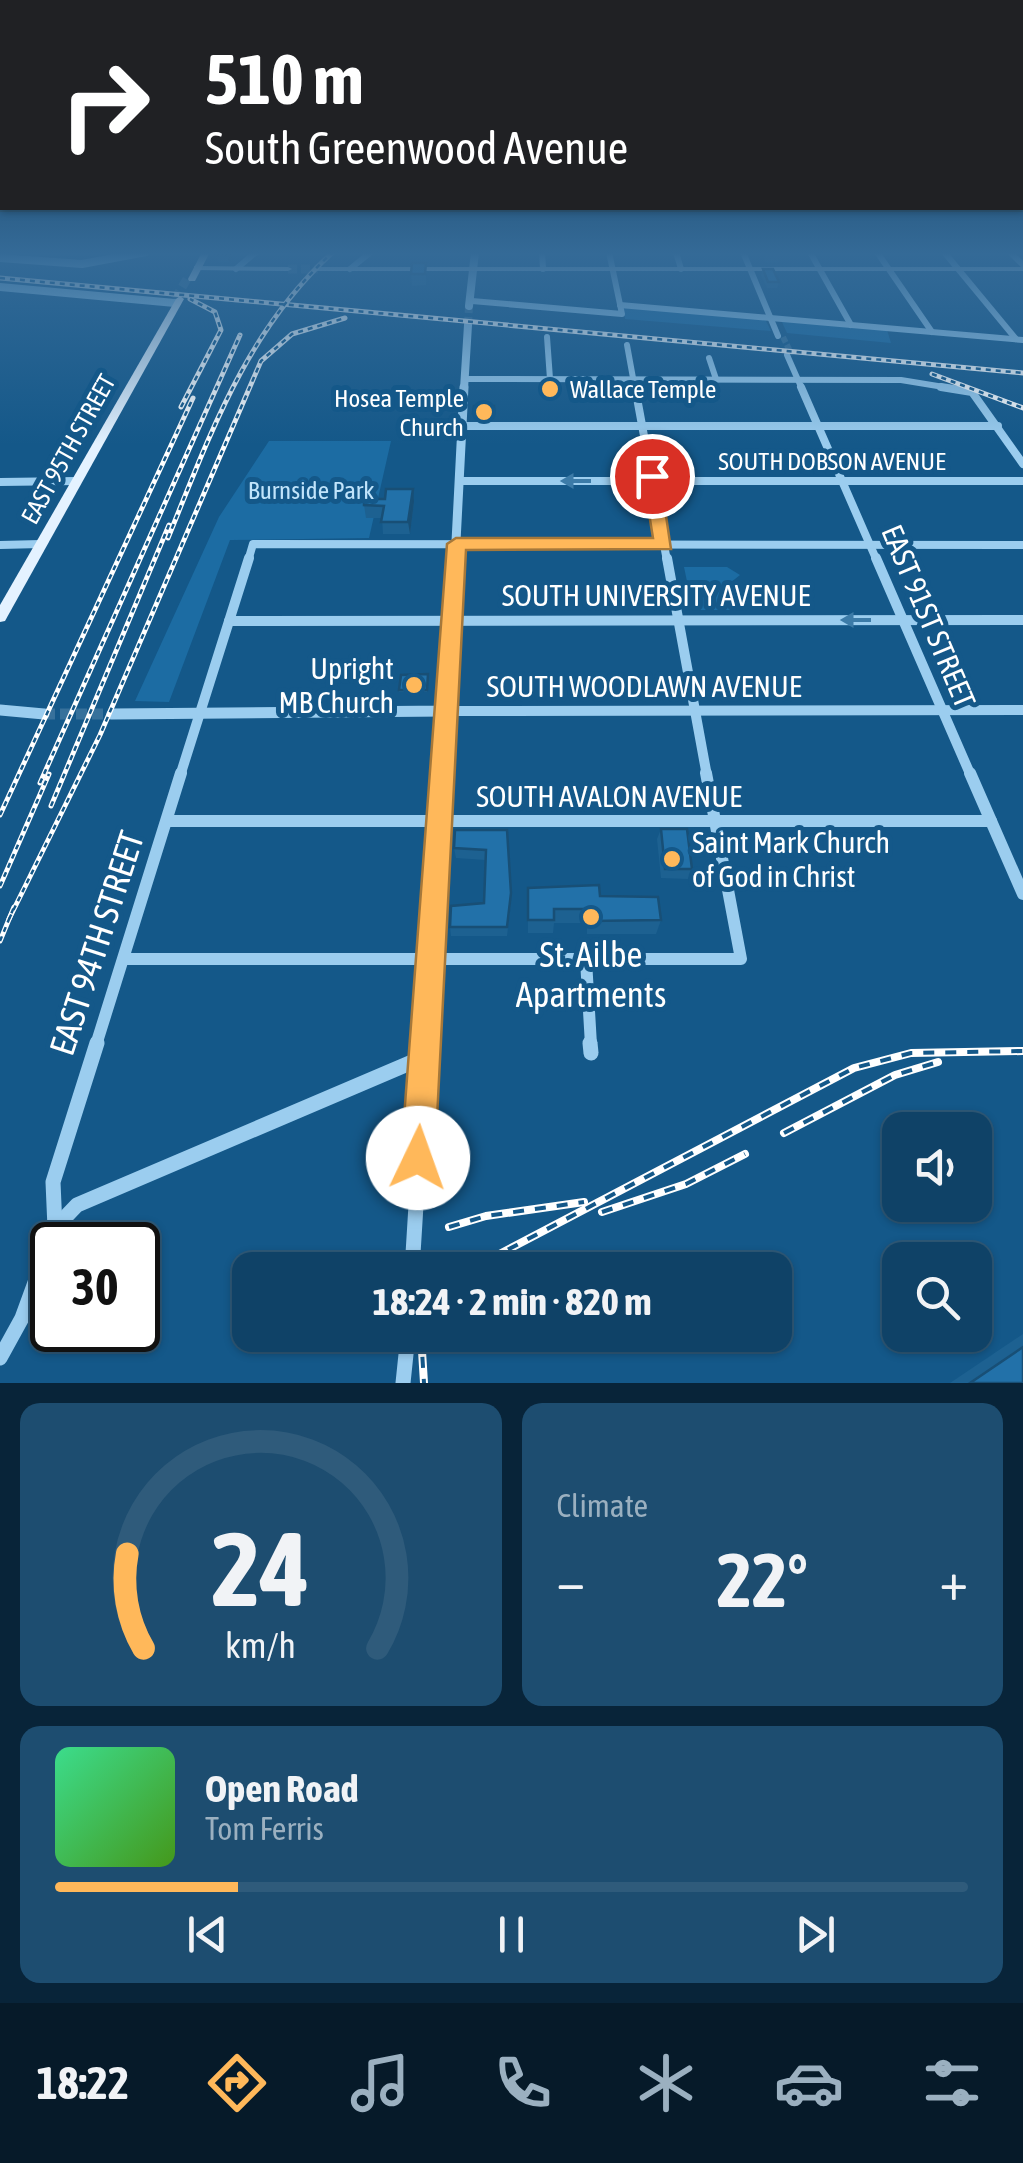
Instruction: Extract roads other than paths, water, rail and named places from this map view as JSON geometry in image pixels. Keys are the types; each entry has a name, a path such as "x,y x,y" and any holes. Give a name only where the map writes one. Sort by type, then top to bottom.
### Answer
{"main road":[{"name":"EAST 95TH STREET","path":"0,617 168,317"}],"street":[{"path":"756,317 1020,340"},
{"path":"846,317 851,325"},
{"path":"921,317 932,332"},
{"path":"1000,317 1020,340"},
{"path":"772,318 780,335"},
{"path":"413,1252 470,329"},
{"path":"547,337 550,379"},
{"path":"124,959 741,959 627,345"},
{"name":"EAST 91ST STREET","path":"789,356 1023,894"},
{"path":"710,358 716,379"},
{"path":"467,379 901,380 972,392 1023,464"},
{"path":"464,426 998,426"},
{"path":"0,482 76,481"},
{"name":"SOUTH DOBSON AVENUE","path":"460,481 1023,481"},
{"path":"0,544 41,544"},
{"name":"EAST 94TH STREET","path":"55,1222 53,1182 253,544 456,544"},
{"path":"456,544 1023,545"},
{"name":"SOUTH UNIVERSITY AVENUE","path":"229,620 1023,620"},
{"path":"0,710 45,710"},
{"name":"SOUTH WOODLAWN AVENUE","path":"113,710 1023,710"},
{"name":"SOUTH AVALON AVENUE","path":"166,821 991,822"},
{"path":"586,960 591,1053"},
{"path":"61,1222 78,1205 424,1057"},
{"name":"EAST 94TH STREET","path":"0,1358 30,1296"},
{"path":"403,1383 406,1352"}],"tunnel":[{"path":"468,317 468,325"},
{"path":"783,337 792,355"},
{"path":"44,714 112,714"}],"railway":[{"path":"181,407 221,330 217,317"},
{"path":"168,538 234,384 276,317"},
{"path":"415,317 1023,373"},
{"path":"9,918 100,735 261,361 292,334 345,318"},
{"path":"40,783 240,335"},
{"path":"932,374 1023,408"},
{"path":"0,815 193,398"},
{"path":"51,806 169,525"},
{"path":"0,886 49,774"},
{"path":"9,918 14,907"},
{"path":"0,941 9,918"},
{"path":"503,1252 854,1068 911,1053 1023,1051"},
{"path":"784,1133 895,1075 938,1062"},
{"path":"602,1212 686,1184 745,1154"},
{"path":"449,1227 486,1216 584,1202"},
{"path":"422,1352 424,1383"}],"place":[{"name":"Wallace Temple","path":"550,389"},
{"name":"Hosea Temple Church","path":"484,412"},
{"name":"Upright MB Church","path":"414,685"},
{"name":"Saint Mark Church of God in Christ","path":"672,859"},
{"name":"St. Ailbe Apartments","path":"591,917"}],"park label":[{"name":"Burnside Park","path":"311,490"}]}
